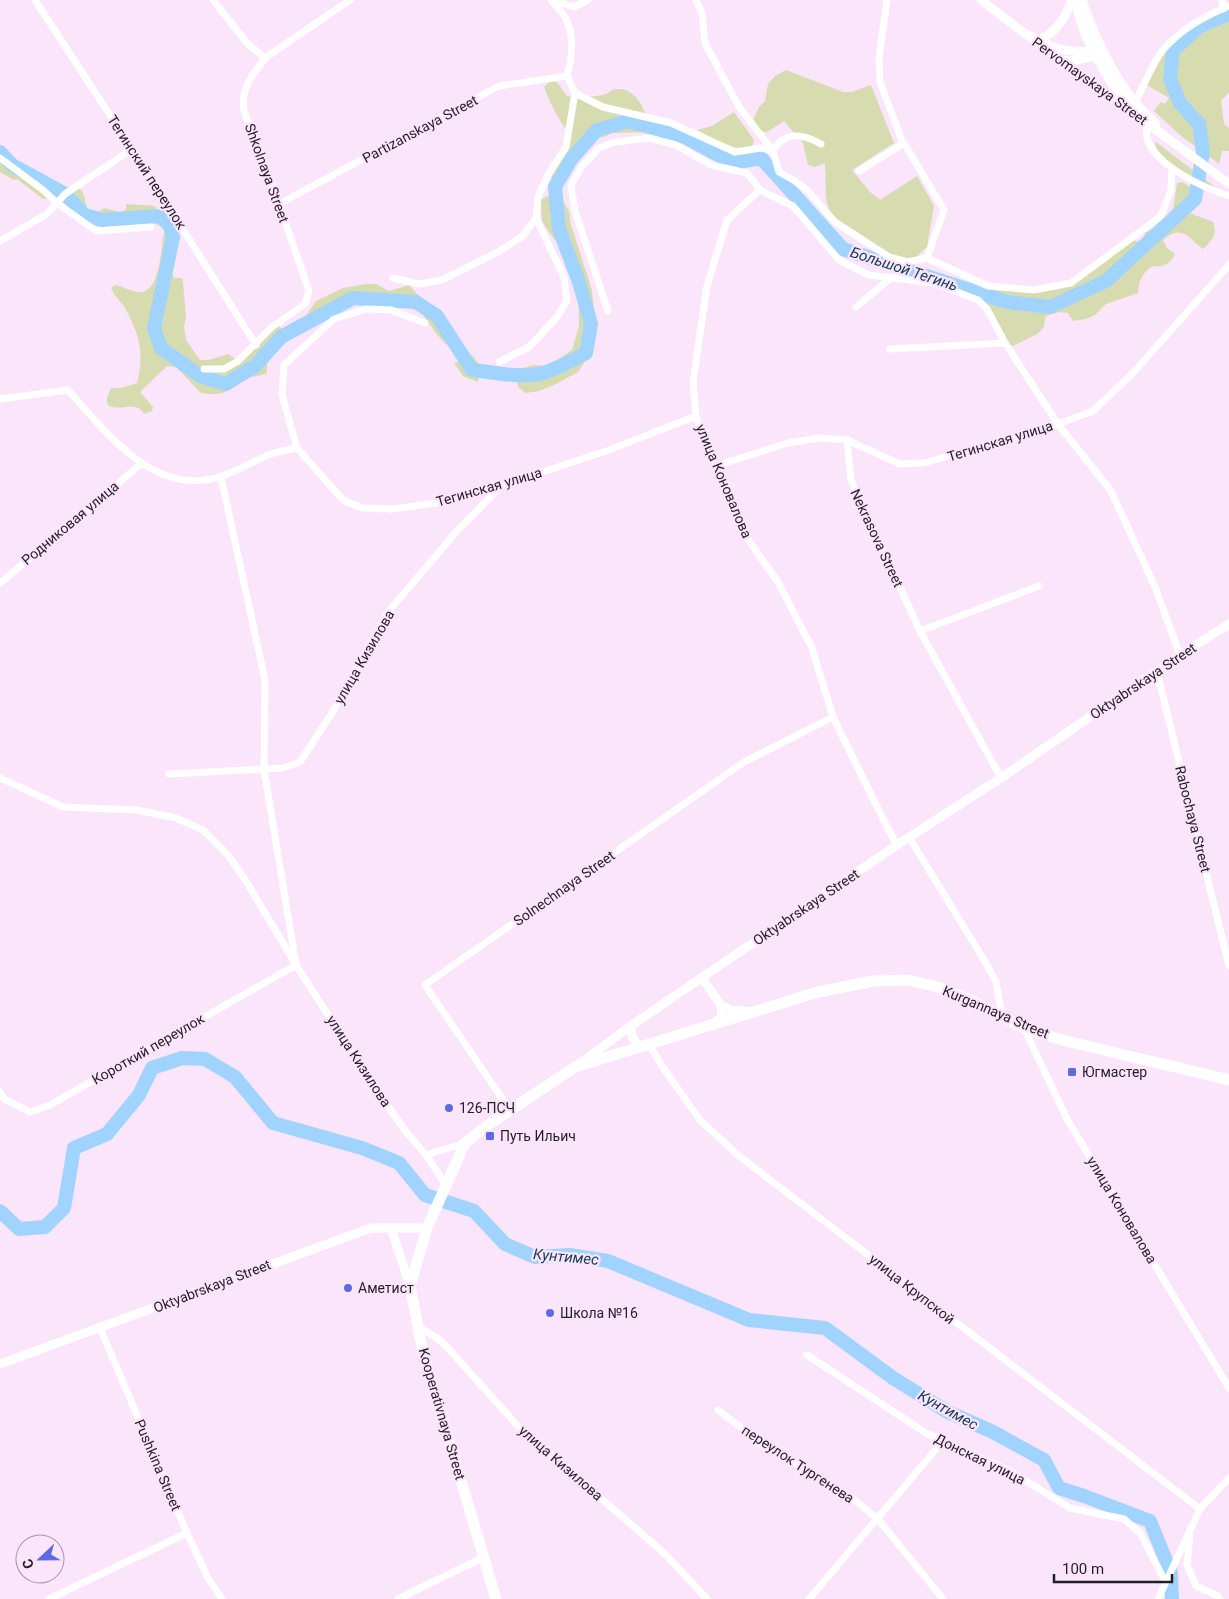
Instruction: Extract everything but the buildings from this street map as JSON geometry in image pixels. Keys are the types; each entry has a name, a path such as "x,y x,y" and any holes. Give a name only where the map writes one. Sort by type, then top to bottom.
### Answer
{"main road":[{"name":"Kurgannaya Street","path":"575,1067 818,992 873,981 908,980 934,986 964,997 1024,1028 1062,1040 1229,1080"},
{"name":"Oktyabrskaya Street","path":"410,1286 427,1228 465,1142 575,1067"},
{"name":"Kooperativnaya Street","path":"410,1286 423,1352 496,1599"}],"street":[{"name":"Тегинский переулок","path":"35,0 256,345"},
{"path":"212,0 248,44 265,58"},
{"name":"Shkolnaya Street","path":"256,345 272,327 305,304 309,291 244,111 242,96 246,85 265,58 350,0"},
{"path":"551,0 574,6 588,0"},
{"path":"393,278 418,284 442,280 498,252 523,236 536,218 538,197 548,175 566,147 575,93 567,76 572,58 571,37 566,19 551,0"},
{"path":"696,0 702,14 705,43 739,107 773,151 779,172 808,191 834,222 889,257 908,262 927,258 988,286 1034,290 1071,283 1161,216 1171,190 1172,168"},
{"path":"888,0 879,58 880,82 904,143 944,210 927,258"},
{"path":"981,0 1020,30"},
{"path":"1074,0 1081,24 1113,86 1146,122 1147,139 1158,157 1186,177 1210,190 1229,196"},
{"name":"Pervomayskaya Street","path":"1020,30 1040,40 1051,34 1060,25 1074,0"},
{"name":"Pervomayskaya Street","path":"1082,0 1094,30 1125,89 1135,103 1174,142"},
{"name":"Pervomayskaya Street","path":"1135,103 1161,53 1177,36 1204,17 1226,7 1222,0"},
{"name":"Pervomayskaya Street","path":"1020,30 1226,182"},
{"path":"1094,30 1097,42 1096,54"},
{"path":"1040,40 1051,47 1062,50 1093,52 1110,63"},
{"path":"1059,59 1070,62 1092,57 1096,54"},
{"name":"Partizanskaya Street","path":"279,204 499,86 567,76"},
{"path":"575,93 603,107 671,123 735,152 761,148 773,151"},
{"path":"773,151 776,145 785,137 793,135 811,139 821,144"},
{"path":"608,311 575,211 571,185 582,166 599,148 614,142 649,138 676,145 712,165 747,173 760,190 793,206 839,260 869,275 934,282 978,300 988,308 1005,343 1058,424 1111,491 1154,587 1180,655"},
{"path":"859,171 904,143"},
{"path":"0,241 47,214 65,194 132,149"},
{"path":"0,158 96,231 151,227"},
{"name":"улица Коновалова","path":"760,190 728,220 707,286 693,382 696,416 744,534 778,582 812,648 833,717 884,823 897,845"},
{"path":"498,362 529,347 557,317 567,301 564,277 536,218"},
{"name":"Тегинская улица","path":"715,466 788,443 819,438 847,440 900,464 924,463 1058,424 1093,411 1133,373 1229,265"},
{"path":"856,307 892,277"},
{"name":"Тегинская улица","path":"425,324 391,310 367,308 334,319 284,365 282,395 297,448 343,500 362,508 392,509 436,503 501,486 609,450 696,416"},
{"path":"890,349 1005,343"},
{"path":"204,370 224,369 238,361 256,345"},
{"path":"0,399 68,390 106,432 141,464 168,478 192,482 221,477 272,453 297,448"},
{"name":"Nekrasova Street","path":"847,440 851,480 920,631 1001,778"},
{"name":"Родниковая улица","path":"0,583 141,464"},
{"name":"улица Кизилова","path":"221,477 265,680 264,769 296,965"},
{"name":"улица Кизилова","path":"169,774 283,768 300,762 332,713 388,612 457,531 501,486"},
{"path":"920,631 1039,586"},
{"name":"Oktyabrskaya Street","path":"575,1067 632,1025 897,845 1001,778 1180,655 1229,624"},
{"name":"Rabochaya Street","path":"1157,672 1229,966"},
{"name":"Solnechnaya Street","path":"510,1110 425,985 744,762 833,717"},
{"name":"улица Кизилова","path":"0,778 64,807 136,810 176,818 203,830 228,855 246,880 296,965 371,1082 446,1185"},
{"path":"909,837 996,982 1002,1016"},
{"name":"Короткий переулок","path":"0,1092 4,1099 30,1112 50,1106 296,965"},
{"path":"702,978 721,1005 739,1012 755,1011"},
{"name":"Kurgannaya Street","path":"705,1028 722,1016 721,1005"},
{"path":"632,1025 632,1038 634,1042 645,1046"},
{"name":"улица Коновалова","path":"1024,1028 1067,1119 1229,1388"},
{"name":"улица Крупской","path":"645,1046 664,1069 700,1120 738,1156 1200,1509"},
{"path":"426,1155 465,1142"},
{"name":"Oktyabrskaya Street","path":"0,1364 371,1228 427,1228"},
{"name":"Kooperativnaya Street","path":"390,1228 410,1286"},
{"name":"улица Кизилова","path":"417,1326 437,1338 516,1424 665,1554 707,1599"},
{"name":"Pushkina Street","path":"100,1328 187,1533 208,1578 222,1599"},
{"name":"Донская улица","path":"807,1355 926,1433 1010,1471 1070,1508 1124,1518 1140,1533 1165,1580"},
{"name":"переулок Тургенева","path":"718,1410 762,1444 852,1498 878,1519 943,1599"},
{"path":"809,1599 943,1441"},
{"path":"1158,1599 1165,1580 1171,1573 1200,1509 1229,1478"},
{"path":"1190,1530 1187,1565 1196,1586 1218,1596 1220,1599"},
{"path":"49,1599 187,1533"},
{"path":"398,1599 484,1557"}],"green space":[{"path":"1229,6 1229,92 1221,101 1224,124 1229,128 1229,151 1222,151 1219,164 1180,135 1154,111 1161,102 1165,104 1169,98 1145,84 1161,53 1177,36"},
{"path":"786,70 843,92 852,92 871,85 894,143 852,170 870,192 880,200 917,176 934,206 927,247 916,257 898,259 836,221 829,210 826,198 825,163 815,167 808,165 803,143 784,121 767,132 761,131 753,120 759,107 765,101 768,84 775,76"},
{"path":"556,81 567,96 571,97 597,96 617,89 631,92 641,103 647,125 647,132 612,133 598,138 581,153 559,186 551,177 567,151 572,136 556,113 544,87 549,82"},
{"path":"734,112 754,140 753,145 746,148 732,147 697,130 712,126"},
{"path":"1155,142 1218,189 1180,171 1163,157 1157,149"},
{"path":"0,157 30,178 43,178 60,189 57,197 43,199 17,179 14,180 0,172"},
{"path":"1183,182 1199,194 1190,213 1213,222 1215,230 1213,237 1203,249 1184,234 1175,233 1170,235 1163,240 1167,248 1175,254 1166,264 1153,266 1146,271 1140,281 1138,293 1106,304 1095,315 1086,319 1073,321 1068,313 1059,312 1046,316 1043,329 1037,334 1013,346 1005,343 978,300 988,286 1034,290 1071,283 1130,239 1138,242 1144,237 1145,233 1155,227 1173,209 1177,183"},
{"path":"76,189 80,189 82,192 90,214 97,213 104,208 120,212 126,210 126,204 155,206 165,224 165,229 153,222 131,221 113,226 93,225 65,201"},
{"path":"547,196 564,203 569,211 571,225 592,290 596,332 591,352 578,372 554,385 539,391 526,393 518,387 516,379 519,369 534,365 548,366 572,350 579,326 578,292 582,284 578,263 571,251 555,240 542,221 541,200"},
{"path":"165,229 175,231 178,235 174,245 171,271 174,278 182,278 186,340 200,360 209,360 228,354 238,361 272,330 279,326 284,331 281,344 267,359 267,373 237,382 222,393 201,393 176,367 167,366 140,392 153,407 152,411 144,414 137,407 113,407 109,406 107,402 111,388 121,388 137,383 140,362 139,344 134,326 125,308 111,288 115,285 138,292 148,289 157,275"},
{"path":"376,284 389,291 409,285 437,316 456,345 473,356 481,367 478,382 463,376 454,363 460,361 456,351 442,340 422,314 409,307 385,303 365,302 350,304 335,310 311,329 305,327 306,316 316,301 343,288"}],"waterway":[{"name":"Большой Тегинь","path":"0,152 12,165 65,194 85,215 102,220 161,216 170,226 173,237 154,328 161,348 200,376 226,384 255,366 281,337 353,298 416,302 437,316 472,370 531,375 551,370 586,353 591,324 579,282 559,229 555,187 572,158 597,130 628,121 685,137 733,163 761,158 843,249 1007,302 1050,307 1106,281 1195,199 1203,152 1199,124 1180,103 1170,79 1173,50 1200,26 1229,14"},
{"name":"Кунтимес","path":"0,1211 19,1229 45,1227 64,1208 74,1148 107,1134 139,1095 152,1068 182,1058 205,1059 235,1077 273,1123 362,1148 399,1163 425,1195 474,1211 505,1244 535,1257 569,1255 608,1261 749,1320 825,1328 893,1378 946,1411 993,1432 1044,1460 1059,1488 1150,1521 1171,1573 1172,1599"}],"place":[{"name":"Югмастер","path":"1072,1072"},
{"name":"126-ПСЧ","path":"449,1108"},
{"name":"Путь Ильич","path":"490,1136"},
{"name":"Аметист","path":"348,1288"},
{"name":"Школа №16","path":"550,1313"}]}
